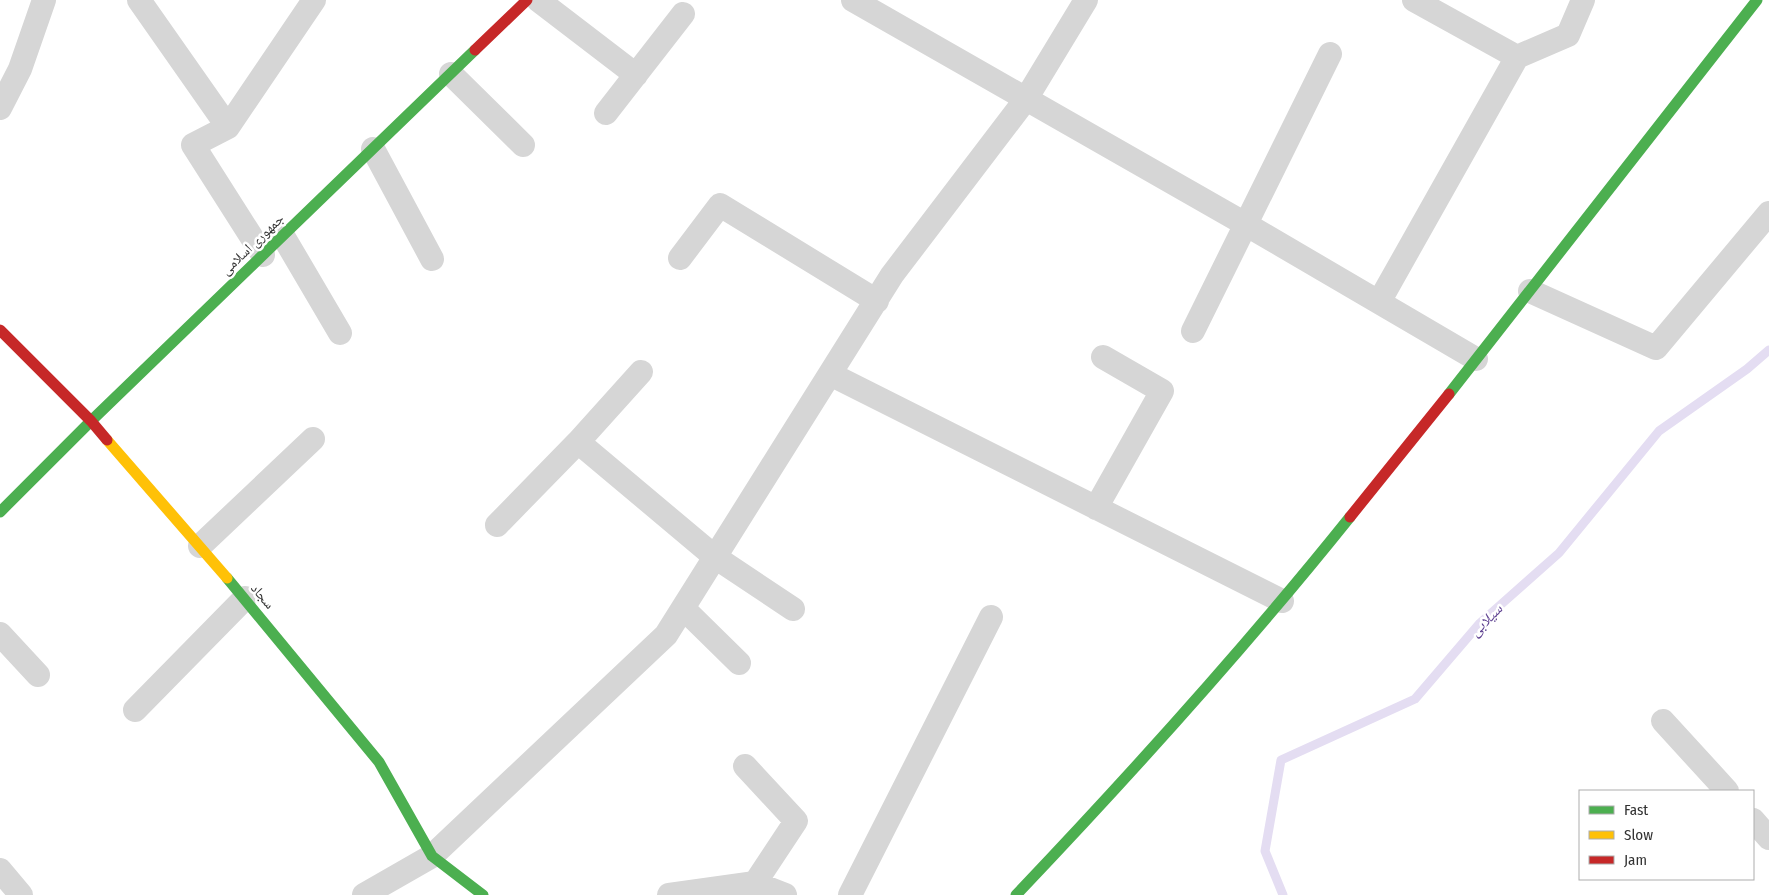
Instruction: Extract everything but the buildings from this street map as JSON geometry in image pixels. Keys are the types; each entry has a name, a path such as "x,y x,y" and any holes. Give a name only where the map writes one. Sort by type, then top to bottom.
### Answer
{"street":[{"path":"0,108 20,69 44,0"},
{"path":"139,0 228,127"},
{"path":"263,255 192,145 228,127 314,0"},
{"name":"جمهوری اسلامی","path":"0,512 91,421 527,0"},
{"path":"538,0 636,75"},
{"path":"853,0 1247,225 1476,360"},
{"path":"1414,0 1517,57"},
{"path":"1379,302 1517,57 1568,35 1583,0"},
{"path":"1016,895 1069,839 1282,601 1476,360 1757,0"},
{"path":"364,895 432,856 666,635 892,275 1026,99 1082,1"},
{"path":"606,113 684,14"},
{"path":"1193,331 1330,54"},
{"path":"450,74 523,145"},
{"path":"373,149 432,259"},
{"path":"680,258 720,205 877,300"},
{"path":"1530,290 1656,348 1769,213"},
{"path":"283,236 340,333"},
{"name":"سجاد","path":"0,330 91,421 245,598 379,762 432,856 483,895"},
{"path":"1096,508 1162,391 1103,357"},
{"path":"497,525 578,442 641,372"},
{"path":"830,374 1282,601"},
{"path":"200,546 313,439"},
{"path":"578,442 715,557 793,609"},
{"path":"135,710 245,598"},
{"path":"683,608 739,663"},
{"path":"850,895 991,617"},
{"path":"0,634 38,675"},
{"path":"1663,721 1726,790"},
{"path":"745,766 796,821 755,883"},
{"path":"1754,821 1769,838"},
{"path":"0,870 21,895"},
{"path":"668,895 755,883 785,895"}],"waterway":[{"name":"سیلابی","path":"1283,895 1265,851 1281,760 1415,699 1480,623 1559,553 1659,431 1747,369 1769,350"}],"traffic: fast":[{"path":"1449,394 1757,0"},
{"path":"0,512 91,421 475,50"},
{"path":"1016,895 1187,709 1270,614 1350,517"},
{"path":"227,578 379,762 432,856 483,895"}],"traffic: slow":[{"path":"107,440 227,578"}],"traffic: jam":[{"path":"475,50 527,0"},
{"path":"0,330 91,421 107,440"},
{"path":"1350,517 1449,394"}]}
